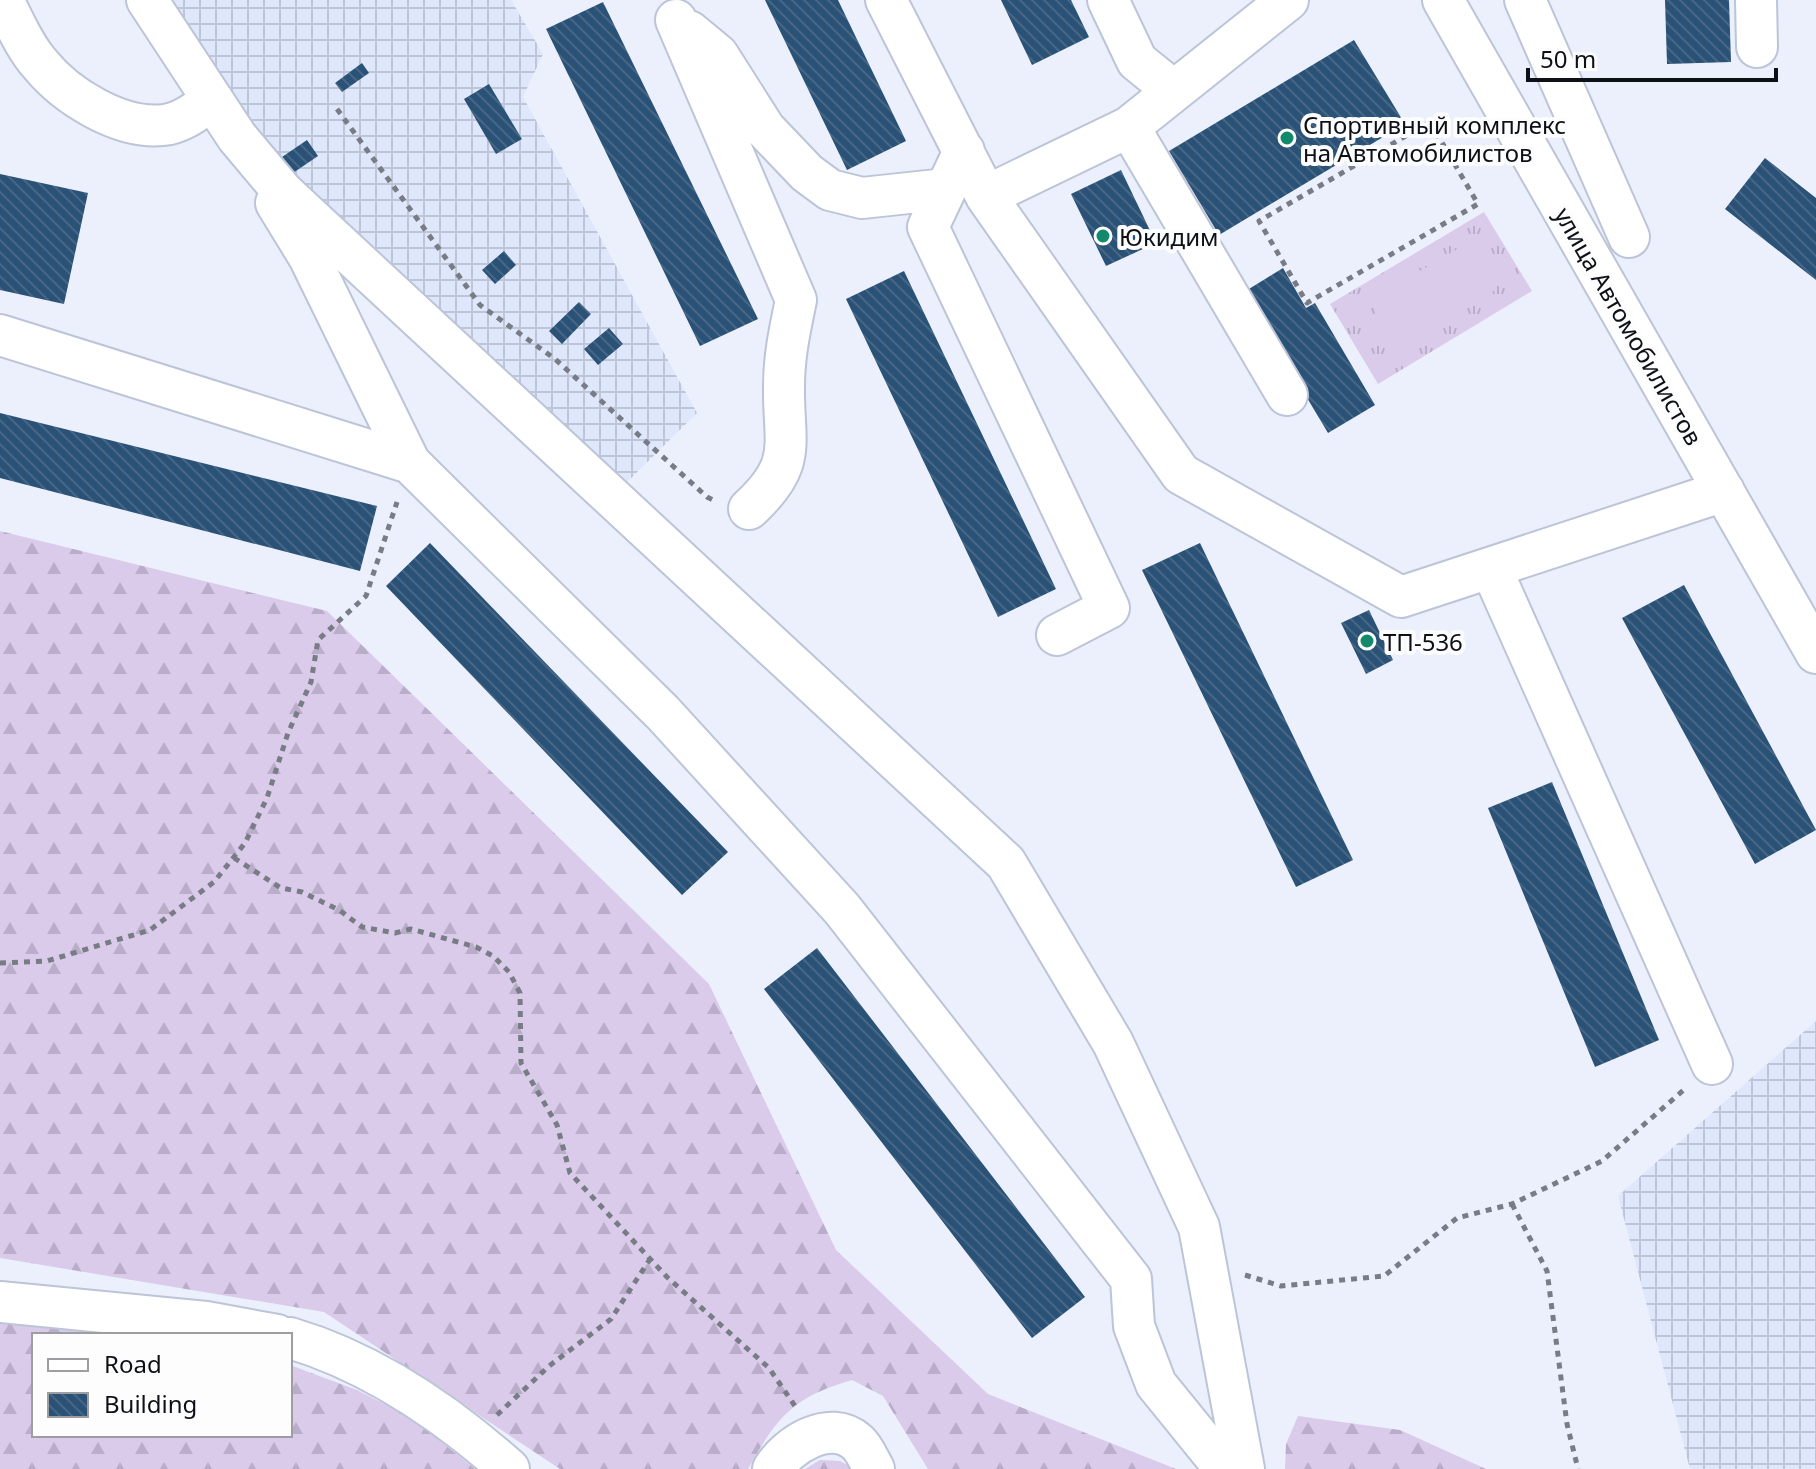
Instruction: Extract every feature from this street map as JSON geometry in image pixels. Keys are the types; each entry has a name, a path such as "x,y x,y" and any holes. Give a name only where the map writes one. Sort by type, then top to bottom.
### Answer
{"street":[{"path":"3,0 40,65 94,107 140,124 165,125 187,117 213,100"},
{"path":"147,0 237,137 309,257 410,463 663,713 842,909 1131,1279 1134,1326 1156,1384 1225,1469"},
{"path":"886,0 986,196 1181,474 1401,597 1724,491"},
{"path":"1108,0 1137,61 1174,91"},
{"path":"986,196 1129,127 1288,0"},
{"name":"улица Автомобилистов","path":"1443,0 1816,653"},
{"path":"1525,0 1629,237"},
{"path":"1756,0 1757,47"},
{"path":"671,10 718,55 765,129 807,173 830,190 862,198 946,189"},
{"path":"671,10 796,300 786,346 786,457 768,492 749,509"},
{"path":"0,56 40,65"},
{"path":"1129,127 1287,395"},
{"path":"237,137 296,204 1006,863 1113,1043 1199,1227 1244,1469"},
{"path":"964,151 928,227 1109,608 1057,635"},
{"path":"0,335 410,463"},
{"path":"1491,568 1712,1064"},
{"path":"0,1302 206,1322 266,1333"},
{"path":"292,1339 371,1372 473,1438 509,1469"},
{"path":"773,1469 784,1454 815,1437 832,1433 850,1437 863,1449 874,1469"}],"path":[{"path":"337,109 480,305 555,359 707,497 726,506 749,509"},
{"path":"1430,122 1478,204 1307,303 1259,221 1430,122"},
{"path":"0,963 47,961 150,930 214,882 234,858 267,798 288,733 306,696 318,640 366,596 410,463"},
{"path":"234,858 281,888 302,892 339,910 362,927 395,933 411,929 476,947 493,956 509,972 520,993 521,1063 557,1125 570,1173 650,1259 769,1368 815,1437"},
{"path":"1206,1264 1281,1286 1384,1276 1457,1218 1512,1204 1602,1161 1712,1064"},
{"path":"1512,1204 1547,1271 1567,1424 1578,1469"},
{"path":"473,1438 549,1366 611,1319 650,1259"}],"shaded area":[{"path":"172,0 511,0 543,54 523,97 697,413 624,485 291,183"},
{"path":"1816,1021 1816,1469 1690,1469 1618,1196"}],"green space":[{"path":"1484,212 1532,291 1378,384 1330,304"},
{"path":"1469,242 1497,289 1397,349 1369,301"},
{"path":"0,531 327,611 709,984 836,1250 988,1394 1176,1469 928,1469 883,1396 852,1380 815,1394 789,1411 768,1436 748,1469 560,1469 324,1312 0,1258"},
{"path":"0,1315 160,1333 32,1333 32,1437 292,1437 292,1366 357,1390 412,1418 475,1469 0,1469"},
{"path":"1298,1416 1400,1430 1486,1469 1285,1469 1286,1444"},
{"path":"820,1460 840,1461 855,1469 805,1469"}],"building":[{"path":"765,0 838,0 906,141 847,170"},
{"path":"1001,0 1071,0 1089,37 1032,65"},
{"path":"1665,0 1729,0 1731,62 1667,64"},
{"path":"603,2 758,319 700,346 546,29"},
{"name":"Спортивный комплекс на Автомобилистов","path":"1354,40 1405,124 1219,235 1169,151"},
{"path":"362,63 369,73 342,92 335,83"},
{"path":"489,84 522,139 496,154 464,99"},
{"path":"307,140 318,156 293,173 282,157"},
{"path":"1765,158 1816,198 1816,280 1725,209"},
{"path":"1121,170 1156,243 1106,266 1071,194"},
{"path":"0,174 88,193 64,304 0,290"},
{"path":"504,251 516,265 495,284 482,270"},
{"path":"1283,268 1306,308 1315,303 1375,405 1328,433 1244,292"},
{"path":"904,271 1056,589 998,617 846,299"},
{"path":"579,302 591,314 562,344 549,331"},
{"path":"609,328 623,344 598,365 584,349"},
{"path":"0,413 377,506 360,571 0,478"},
{"path":"430,543 728,852 682,895 386,586"},
{"path":"1200,543 1353,860 1296,887 1142,570"},
{"path":"1684,585 1816,830 1755,864 1622,618"},
{"name":"ТП-536","path":"1369,610 1393,660 1366,674 1341,623"},
{"path":"1552,782 1659,1040 1595,1067 1488,808"},
{"path":"817,948 1085,1297 1032,1338 764,989"}],"place":[{"name":"Спортивный комплекс на Автомобилистов","path":"1287,138"},
{"name":"Юкидим","path":"1103,236"},
{"name":"ТП-536","path":"1367,641"}]}
